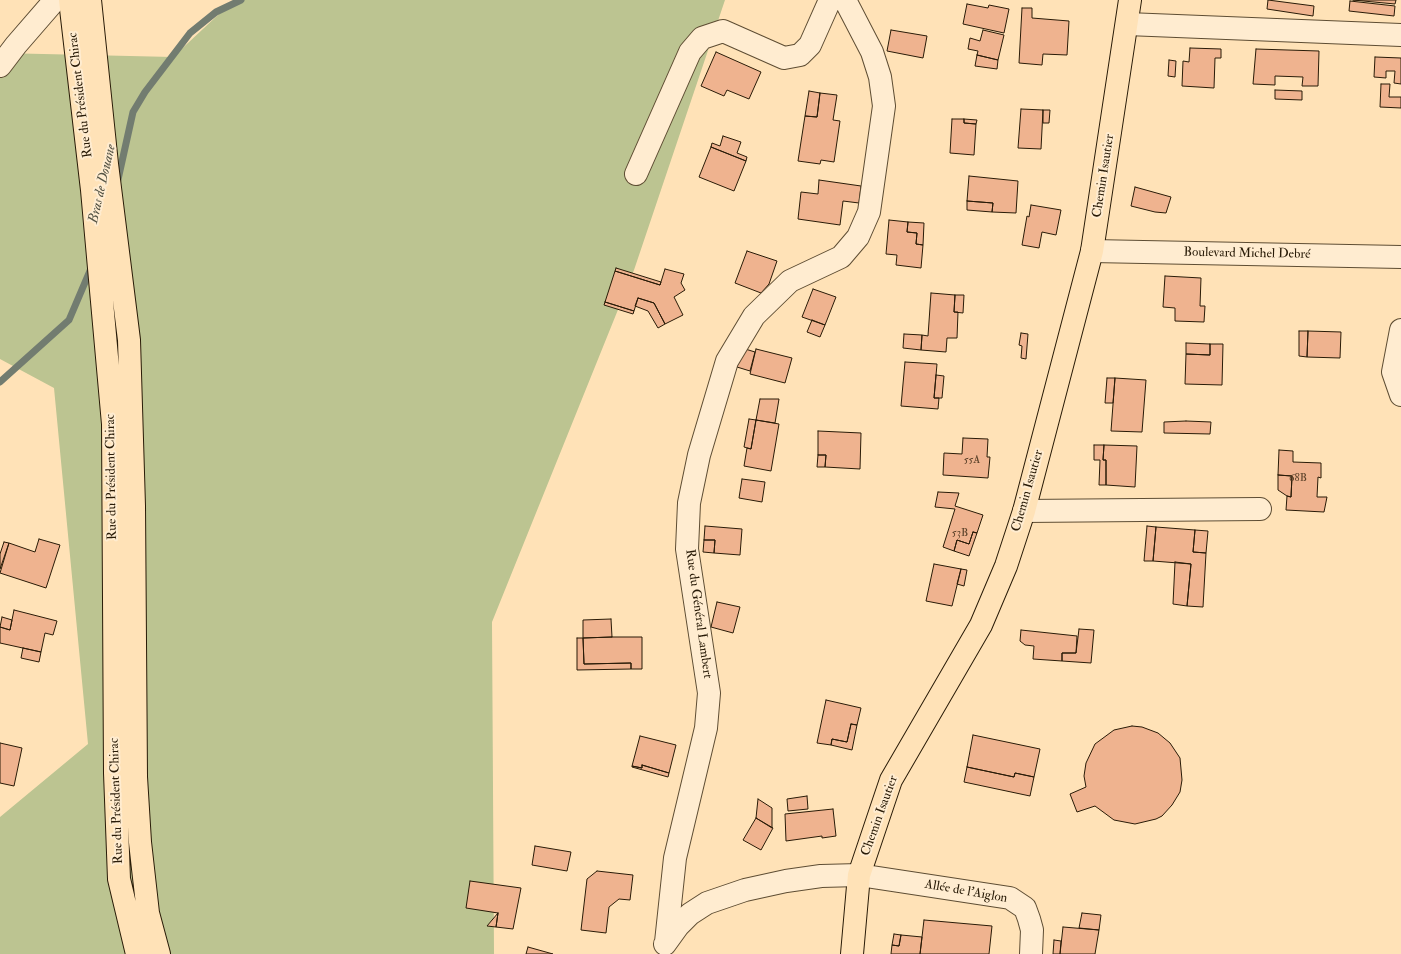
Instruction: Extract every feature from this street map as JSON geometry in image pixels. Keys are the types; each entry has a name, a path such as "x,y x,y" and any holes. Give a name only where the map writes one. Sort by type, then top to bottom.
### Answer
{"main road":[{"name":"Rue du Président Chirac","path":"70,0 92,190 113,424 115,773 119,879 137,954"},
{"name":"Rue du Président Chirac","path":"90,0 107,164 116,224 129,340 134,506 136,777 140,842 148,912 159,954"},
{"name":"Chemin Isautier","path":"852,954 859,874 891,780 981,625 1006,566 1024,511 1092,252 1130,0"}],"street":[{"path":"0,66 55,0"},
{"path":"636,174 690,52 702,38 723,31 784,58 800,56 810,46 830,0"},
{"name":"Rue du Général Lambert","path":"663,948 675,858 706,728 709,693 687,549 689,503 698,455 727,360 754,316 790,281 841,257 858,237 869,212 884,106 880,77 872,52 845,0"},
{"path":"1127,24 1401,35"},
{"name":"Boulevard Michel Debré","path":"1092,252 1401,257"},
{"path":"1401,330 1392,372 1401,396"},
{"path":"1024,511 1260,509"},
{"name":"Rue du Général Lambert","path":"663,948 678,926 690,914 707,903 745,890 786,881 821,876 859,874"},
{"name":"Allée de l'Aiglon","path":"859,874 1010,898 1025,908 1032,930 1031,954"}],"green space":[{"path":"234,0 725,0 634,270 492,622 494,954 0,954 0,817 88,744 54,388 0,359 0,53 173,57"}],"building":[{"path":"1268,0 1314,6 1313,16 1267,9"},
{"path":"1353,0 1396,0 1395,4"},
{"path":"1350,1 1395,6 1394,16 1349,11"},
{"path":"967,4 988,8 989,5 1009,9 1004,33 963,24"},
{"path":"1022,8 1032,8 1032,18 1069,21 1067,55 1043,54 1042,65 1019,63"},
{"path":"891,30 927,36 923,58 887,51"},
{"path":"983,30 1004,35 998,60 977,55 978,51 968,49 970,38 980,41"},
{"path":"1190,48 1221,49 1221,58 1215,58 1214,88 1182,86 1183,61 1189,62"},
{"path":"1256,49 1319,51 1318,86 1302,86 1303,77 1275,76 1275,85 1253,84"},
{"path":"716,52 761,72 749,99 727,90 724,96 701,86"},
{"path":"977,55 998,60 997,69 975,66"},
{"path":"1375,57 1401,58 1401,84 1394,83 1395,71 1386,71 1386,78 1374,77"},
{"path":"1169,60 1176,61 1175,77 1168,76"},
{"path":"1381,84 1390,84 1389,97 1401,97 1401,108 1380,107"},
{"path":"1275,90 1302,91 1302,100 1275,99"},
{"path":"809,91 820,93 817,117 805,116"},
{"path":"820,93 837,95 833,120 840,121 834,162 821,160 820,164 798,161 805,116 817,117"},
{"path":"1021,109 1043,110 1041,149 1018,148"},
{"path":"1043,110 1050,110 1049,123 1043,123"},
{"path":"952,119 964,119 964,123 976,124 974,155 950,153"},
{"path":"964,119 977,120 976,124 964,123"},
{"path":"723,136 741,142 737,153 747,157 746,161 711,147 712,143 720,146"},
{"path":"711,147 746,161 734,191 699,177"},
{"path":"969,176 1018,181 1016,213 992,212 993,203 967,201"},
{"path":"819,180 861,186 859,203 843,201 840,225 798,219 801,192 818,194"},
{"path":"1135,187 1171,197 1166,213 1131,206"},
{"path":"967,201 993,203 992,212 967,210"},
{"path":"1031,205 1061,210 1056,235 1042,232 1039,248 1022,245 1027,216 1029,217"},
{"path":"889,220 908,222 907,232 917,233 916,244 923,245 921,268 896,265 897,255 886,254"},
{"path":"908,222 924,223 923,245 916,244 917,233 907,232"},
{"path":"747,251 777,261 769,284 761,293 735,283"},
{"path":"616,268 661,282 660,285 615,271"},
{"path":"665,269 684,274 681,283 685,290 674,297 683,315 665,324 654,303 638,298 634,311 605,302 615,271 660,285"},
{"path":"1165,276 1201,278 1200,306 1205,306 1204,322 1175,321 1175,308 1163,307"},
{"path":"813,289 836,297 825,325 802,317"},
{"path":"931,293 955,295 954,312 958,312 957,338 947,338 946,352 921,350 922,335 928,336"},
{"path":"955,295 964,295 963,313 954,312"},
{"path":"638,298 654,303 665,324 658,328 648,311 635,306"},
{"path":"605,302 634,311 633,314 604,305"},
{"path":"812,320 825,325 820,337 807,332"},
{"path":"1299,331 1308,331 1307,357 1299,356"},
{"path":"1308,331 1341,332 1340,358 1307,357"},
{"path":"1021,333 1028,334 1026,359 1021,358 1022,346 1019,345"},
{"path":"904,334 922,335 921,350 903,348"},
{"path":"1186,343 1210,344 1210,355 1186,354"},
{"path":"1210,344 1223,344 1222,385 1185,384 1186,354 1210,355"},
{"path":"742,348 755,352 750,371 737,367"},
{"path":"756,349 792,358 785,383 750,374"},
{"path":"905,362 937,364 934,398 939,398 938,409 901,406"},
{"path":"936,375 944,376 942,398 934,398"},
{"path":"1107,378 1115,378 1113,403 1105,403"},
{"path":"1115,378 1146,380 1142,432 1111,431"},
{"path":"760,399 779,399 775,423 756,420"},
{"path":"749,419 756,420 751,449 744,447"},
{"path":"756,420 779,424 771,471 744,466 747,448 751,449"},
{"path":"1164,422 1211,422 1210,434 1164,433"},
{"path":"818,431 861,433 860,469 825,467 826,455 818,455"},
{"path":"963,438 988,439 987,457 990,457 988,478 943,475 944,453 962,454"},
{"path":"1094,445 1104,445 1103,460 1106,460 1106,485 1099,485 1100,460 1094,460"},
{"path":"1104,445 1137,446 1135,487 1106,485 1106,460 1103,460"},
{"path":"1279,450 1293,451 1293,462 1321,463 1321,478 1318,477 1317,497 1327,497 1324,512 1286,510 1287,496 1291,497 1292,476 1278,475"},
{"path":"818,455 826,455 825,467 817,467"},
{"path":"1278,475 1292,476 1291,497 1278,490"},
{"path":"742,479 765,482 762,502 739,498"},
{"path":"938,492 959,493 955,506 983,515 977,533 973,532 969,544 957,540 954,551 943,547 955,509 935,507"},
{"path":"705,526 742,529 740,555 714,553 715,540 704,540"},
{"path":"1147,526 1156,527 1153,561 1144,561"},
{"path":"1156,527 1195,530 1193,552 1206,553 1203,607 1187,606 1191,564 1153,561"},
{"path":"1195,530 1208,531 1206,553 1193,552"},
{"path":"973,532 977,533 969,556 954,551 957,540 969,544"},
{"path":"39,539 60,545 46,588 0,573 9,543 35,552"},
{"path":"704,540 715,540 714,553 703,552"},
{"path":"4,542 9,543 0,569 0,554"},
{"path":"1175,562 1191,564 1187,606 1173,604"},
{"path":"934,564 961,569 952,606 926,601"},
{"path":"961,569 967,570 964,586 957,584"},
{"path":"717,602 740,607 733,633 711,627"},
{"path":"14,610 57,621 53,635 45,633 41,652 0,643 0,627 10,630"},
{"path":"2,617 12,620 10,630 0,627"},
{"path":"611,619 612,637 583,638 583,620"},
{"path":"1079,629 1094,630 1091,663 1062,661 1062,653 1076,653"},
{"path":"1021,630 1077,636 1076,653 1062,653 1062,661 1033,659 1034,646 1025,645 1020,641"},
{"path":"642,637 642,669 631,669 631,663 584,664 583,638"},
{"path":"577,638 583,638 584,664 631,663 631,669 577,670"},
{"path":"23,648 41,652 39,662 21,658"},
{"path":"826,700 861,708 857,725 851,724 847,742 832,739 831,745 817,743"},
{"path":"851,724 857,725 852,750 831,745 832,739 847,742"},
{"path":"1132,726 1142,727 1158,733 1170,743 1180,758 1182,780 1180,792 1172,805 1162,816 1135,824 1114,820 1095,806 1077,812 1070,794 1086,787 1084,776 1086,763 1095,744 1114,730"},
{"path":"973,735 1040,749 1034,777 1015,773 1014,777 967,767"},
{"path":"640,736 676,745 669,773 642,765 642,768 632,766"},
{"path":"0,743 22,748 14,786 0,783"},
{"path":"642,765 669,773 668,777 632,767 642,768"},
{"path":"967,767 1014,777 1015,773 1034,777 1030,796 964,782"},
{"path":"807,796 808,809 788,811 787,799"},
{"path":"758,799 772,808 772,828 756,818"},
{"path":"833,809 836,836 822,838 822,836 786,841 785,814"},
{"path":"756,818 773,828 761,850 743,840"},
{"path":"535,846 571,852 567,871 532,865"},
{"path":"597,871 633,875 630,900 619,899 609,907 606,933 581,930 587,879"},
{"path":"470,881 521,888 513,929 496,927 498,913 466,908"},
{"path":"498,913 496,927 487,926"},
{"path":"1082,913 1101,915 1099,930 1079,928"},
{"path":"924,920 992,926 989,954 920,954"},
{"path":"1063,927 1099,930 1095,954 1060,954"},
{"path":"894,934 901,935 899,946 892,945"},
{"path":"901,935 922,937 920,954 891,954 892,945 899,946"},
{"path":"1054,940 1061,941 1060,954 1053,954"},
{"path":"528,947 553,954 526,954"}],"waterway":[{"name":"Bras de Douane","path":"117,184 133,112 145,92 190,33 216,12 241,0"},
{"name":"Bras de Douane","path":"0,382 69,320 92,266"}]}
